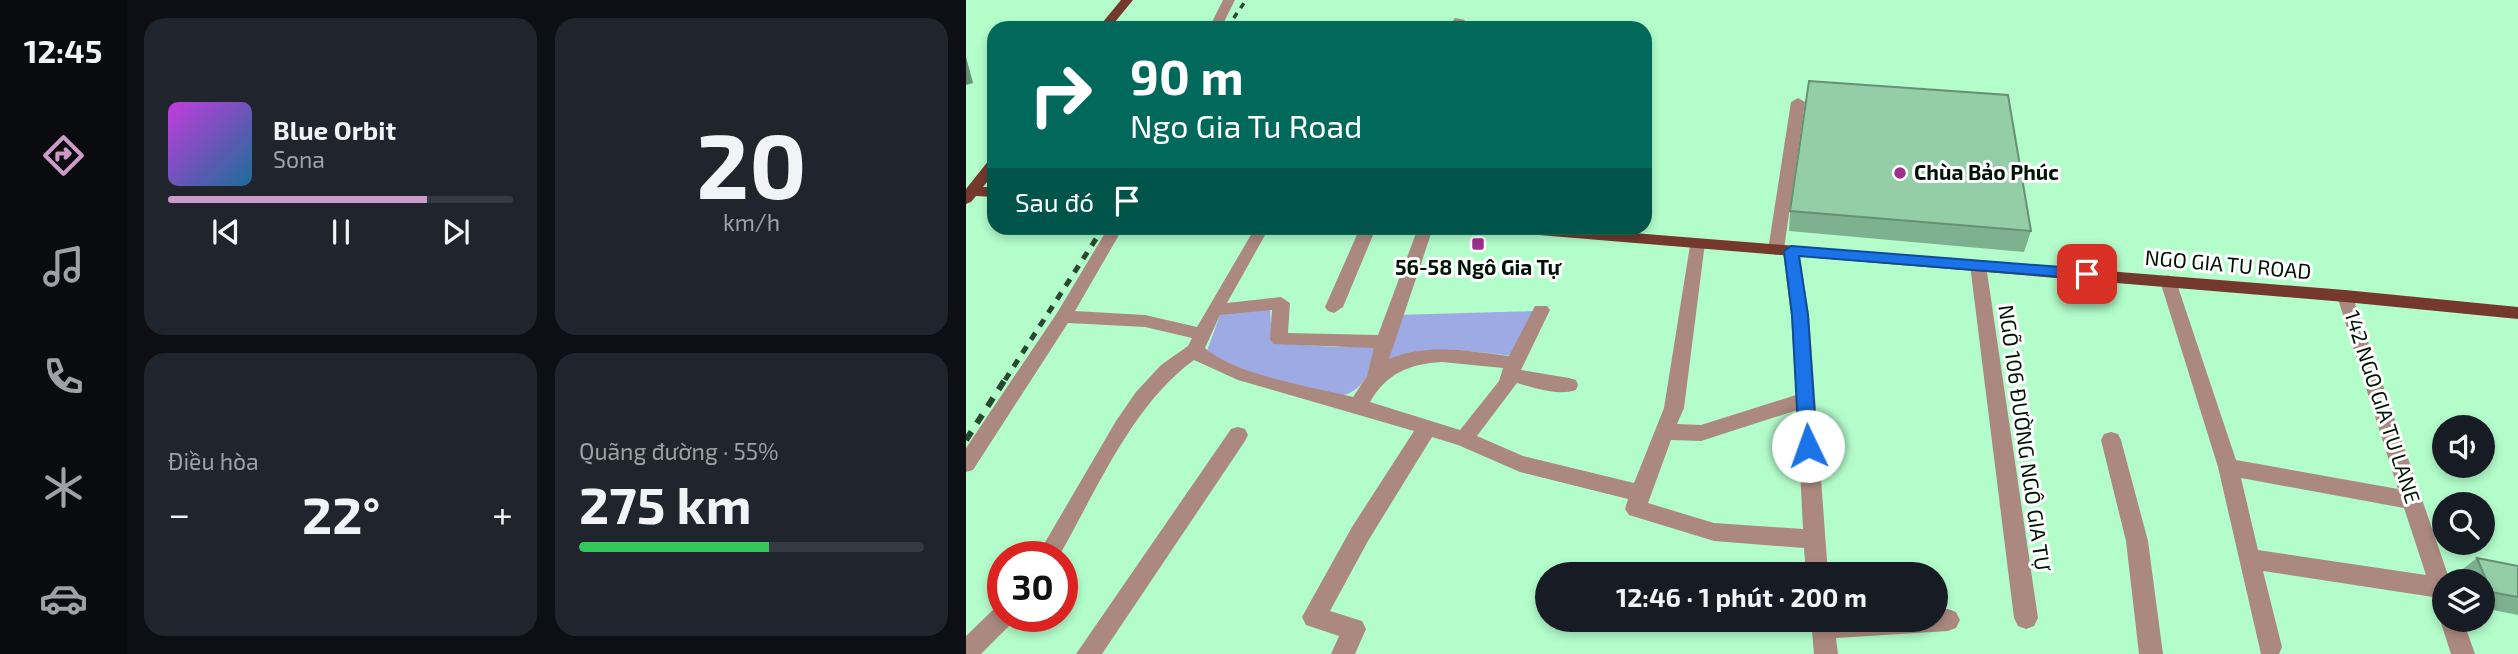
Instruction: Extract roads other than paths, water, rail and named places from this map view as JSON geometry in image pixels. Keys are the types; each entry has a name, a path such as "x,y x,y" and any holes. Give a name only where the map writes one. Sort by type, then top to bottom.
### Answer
{"main road":[{"path":"1110,21 1127,0"},
{"path":"969,195 987,172"},
{"path":"969,195 987,193"},
{"name":"NGO GIA TU ROAD","path":"1600,235 2345,296 2518,313"}],"street":[{"path":"1218,21 1229,0"},
{"path":"1798,102 1783,250 1800,315 1815,562"},
{"path":"966,464 1063,317 1111,235"},
{"path":"1057,541 1123,426 1143,397 1167,370 1198,342 1258,235"},
{"path":"1335,307 1365,235"},
{"path":"1376,377 1384,342 1423,235"},
{"path":"1638,501 1674,408 1696,243"},
{"name":"NGÕ 106 ĐƯỜNG NGÔ GIA TỰ","path":"1978,265 2026,618"},
{"path":"2168,281 2228,467 2270,647"},
{"name":"142 NGO GIA TU LANE","path":"2345,296 2435,569"},
{"path":"1214,310 1281,303 1279,339 1384,342"},
{"path":"1464,439 1513,369 1541,310"},
{"path":"1063,317 1145,321 1198,342 1206,360 1261,380 1357,405 1464,439 1520,464 1638,501 1714,532 1813,540"},
{"path":"1357,405 1376,377 1399,361 1438,356 1513,369 1534,381 1569,385"},
{"path":"1666,432 1701,433 1805,400"},
{"path":"1343,654 1354,629 1314,617 1360,534 1427,428"},
{"path":"1088,654 1238,435"},
{"path":"2111,440 2137,541 2151,654"},
{"path":"2228,467 2412,500"},
{"path":"2250,559 2432,591"},
{"path":"966,652 987,632"},
{"path":"1824,632 1826,654"},
{"path":"2456,632 2463,654"}],"water":[{"path":"1270,307 1272,343 1334,347 1379,345 1366,378 1354,391 1337,396 1253,373 1207,351 1220,315"},
{"path":"1535,311 1513,356 1448,350 1416,352 1386,363 1397,315"}],"railway":[{"path":"1232,21 1246,0"},
{"path":"1005,380 1098,235"},
{"path":"966,440 1006,378"}],"place":[{"name":"Chùa Bảo Phúc","path":"1900,173"},
{"name":"56-58 Ngô Gia Tự","path":"1478,244"}]}
